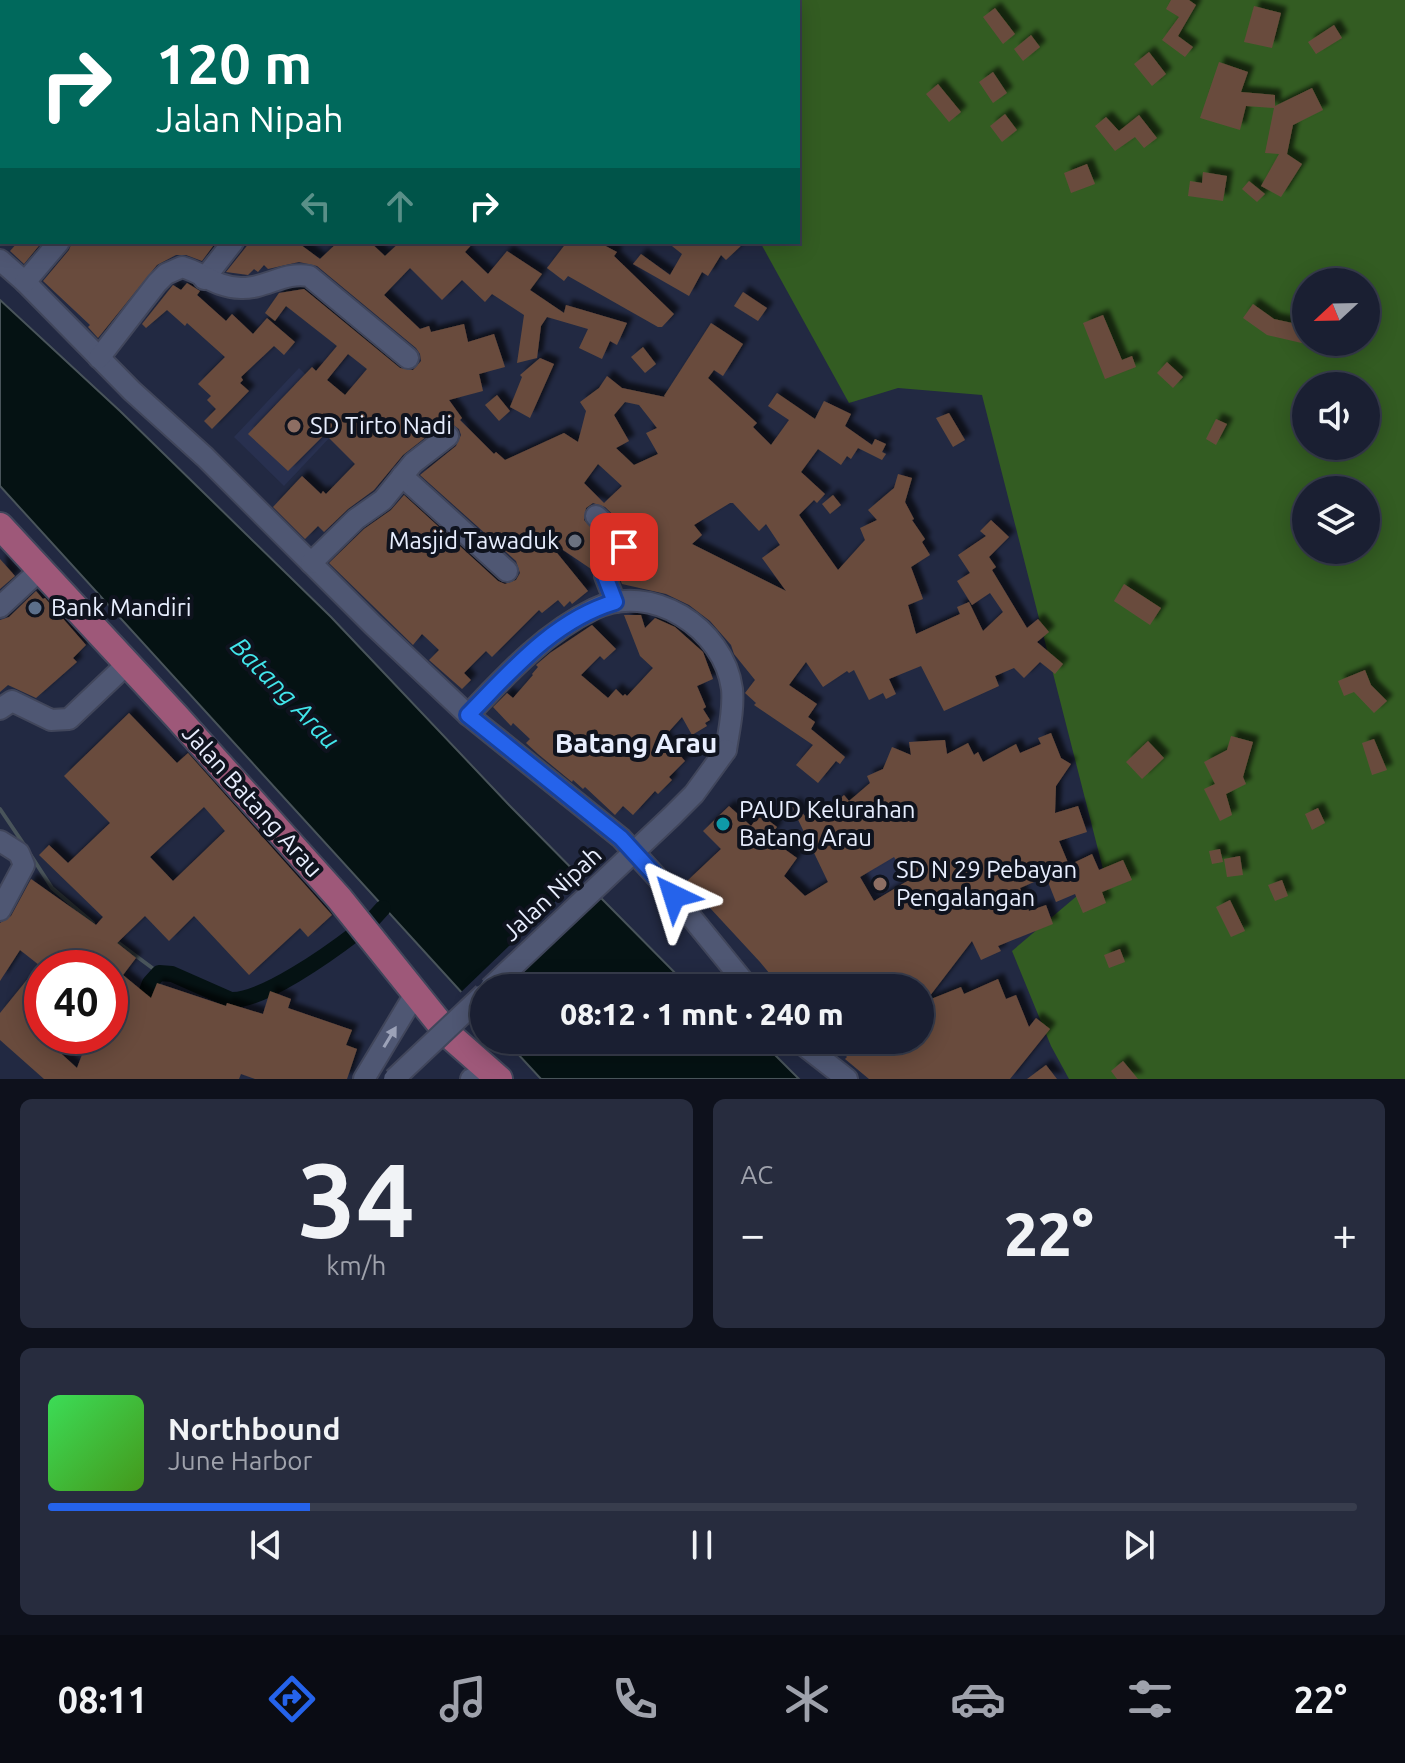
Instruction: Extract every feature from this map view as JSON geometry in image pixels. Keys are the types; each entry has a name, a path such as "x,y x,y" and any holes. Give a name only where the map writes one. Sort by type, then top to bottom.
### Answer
{"main road":[{"name":"Jalan Batang Arau","path":"0,526 339,898 415,994 487,1077"}],"street":[{"path":"25,282 57,244"},
{"path":"204,279 231,244"},
{"path":"0,260 468,715 621,838 674,896 738,974"},
{"path":"99,358 166,274 182,267 204,279 244,288 296,275 309,276 408,358"},
{"path":"311,563 339,534 383,500 413,463 448,436"},
{"path":"402,476 507,571"},
{"path":"596,516 624,547 619,560 605,576 615,602"},
{"path":"0,607 41,569"},
{"name":"Jalan Nipah","path":"468,715 525,657 561,627 597,607 615,602 646,600 675,610 703,633 722,660 732,688 726,750 694,794 505,974"},
{"path":"0,709 12,701 51,720 69,719 127,664"},
{"path":"0,841 19,853 24,865 0,910"},
{"path":"364,1079 415,994"},
{"path":"394,1079 470,1007"},
{"path":"815,1054 847,1079"}],"shaded area":[{"path":"299,368 349,417 284,486 234,437"},
{"name":"SD N 29 Pebayan Pengalangan","path":"901,828 942,889 868,933 828,867 875,838","holes":["901,832 937,888 921,899 885,842","877,839 889,859 858,878 846,857","845,860 863,891 867,889 885,919 867,930 830,869","908,881 920,901 887,920 875,900"]}],"green space":[{"path":"800,0 1405,0 1405,1079 1069,1079 1051,1046 1012,951 1104,873 982,395 898,388 849,403 761,244 800,244"}],"water":[{"path":"0,300 120,411 331,617 511,807 676,974 470,974 470,1002 0,486"},
{"path":"518,1054 774,1054 799,1079 541,1079"}],"pier":[{"path":"585,873 602,890 513,974 480,974"},
{"path":"470,983 470,1009 458,995"}],"building":[{"path":"1171,0 1189,0 1196,5 1178,36 1193,47 1185,57 1162,40 1179,17 1166,9"},
{"path":"1254,6 1281,13 1272,48 1244,42"},
{"path":"995,8 1015,34 1003,44 983,17"},
{"path":"1334,25 1342,38 1316,54 1308,42"},
{"path":"1031,35 1040,47 1023,61 1014,49"},
{"path":"1149,52 1166,74 1152,86 1134,64"},
{"path":"1219,62 1248,72 1241,92 1275,95 1275,106 1312,88 1323,110 1293,125 1287,154 1302,164 1281,197 1261,186 1279,154 1265,153 1274,108 1246,106 1240,130 1200,118"},
{"path":"993,72 1007,93 993,103 979,82"},
{"path":"938,84 961,112 949,122 926,94"},
{"path":"1005,114 1017,130 1002,142 990,126"},
{"path":"1139,115 1157,138 1144,148 1135,137 1115,151 1095,126 1106,117 1119,131"},
{"path":"1087,164 1095,184 1071,193 1064,173"},
{"path":"1203,172 1227,176 1223,201 1188,196 1190,181 1202,183"},
{"path":"1249,181 1265,194 1257,202 1242,189"},
{"path":"16,244 40,244 24,264 10,251"},
{"path":"71,244 215,244 202,261 176,255 157,265 98,338 88,327 90,325 43,281"},
{"path":"248,244 300,244 320,259 336,244 372,244 385,256 398,244 472,244 465,252 488,274 507,251 542,274 530,290 564,313 566,305 627,323 617,345 610,341 602,359 579,348 588,329 547,317 541,326 537,358 517,363 524,315 492,294 485,302 462,280 442,300 410,268 384,295 420,329 429,326 431,332 464,324 468,342 494,334 505,367 479,374 483,391 449,400 462,418 460,420 494,454 496,452 505,460 564,433 578,442 586,411 580,402 599,388 607,376 622,388 665,397 711,323 743,344 723,376 714,370 708,378 757,423 753,427 771,445 789,420 768,406 777,393 815,419 824,401 851,414 845,426 872,445 875,439 886,444 882,452 886,454 882,460 858,448 851,459 847,456 841,465 818,449 801,472 825,494 799,515 838,570 865,540 860,528 877,520 868,510 894,488 898,474 912,478 905,502 930,555 911,567 923,599 908,605 916,634 960,614 957,607 969,602 983,631 1003,612 990,593 972,605 957,581 970,573 958,555 986,536 980,531 991,520 1009,537 989,557 996,567 992,570 1027,628 1038,619 1049,632 1037,642 1063,664 1055,674 1040,662 1024,678 1014,668 995,676 999,686 944,711 921,666 889,679 896,694 886,699 883,693 869,700 854,670 847,671 823,687 806,662 789,685 817,704 808,717 815,722 811,729 845,757 840,764 836,761 818,783 796,765 813,745 754,705 756,703 745,693 755,680 710,621 689,605 666,594 622,584 620,579 636,552 635,541 626,527 605,507 593,503 586,508 584,520 610,548 594,571 544,537 588,591 572,604 570,601 564,607 558,600 542,613 539,610 492,657 486,651 464,673 471,680 462,689 429,660 439,650 422,634 413,645 329,563 404,495 498,581 505,584 516,580 520,573 516,561 420,475 456,446 461,435 459,429 452,424 440,426 403,455 374,490 324,532 318,526 305,539 273,507 302,476 321,494 323,491 326,494 355,464 325,434 288,471 248,434 312,367 316,371 337,346 286,306 275,321 265,313 279,293 304,289 400,368 413,370 421,361 420,354 317,266 299,262 268,269 264,265 258,272 254,269 248,275 226,272","holes":["348,354 367,369 345,395 327,380","625,402 639,405 657,428 646,433 658,454 634,465 616,448 629,441 614,415","598,464 622,486 604,503 584,483","730,503 759,531 766,524 780,545 762,558 786,591 692,544 702,535 694,525"]},
{"path":"565,244 602,244 617,252 614,256 674,314 662,327 658,327 568,276 564,281 547,268"},
{"path":"670,244 743,244 726,260 721,255 708,276 702,272 689,296 633,264 641,254 670,275 682,254"},
{"path":"187,283 200,291 197,295 226,321 232,314 253,334 267,318 295,342 284,355 274,346 241,377 243,380 240,383 249,391 212,429 204,421 216,409 207,400 211,396 198,384 225,357 187,323 185,326 167,310 146,328 142,324 173,285 181,290"},
{"path":"743,292 767,308 758,321 734,306"},
{"path":"1253,304 1274,319 1292,323 1292,341 1267,335 1243,318"},
{"path":"1103,315 1122,360 1132,356 1136,367 1105,379 1083,323"},
{"path":"643,347 656,364 645,373 631,357"},
{"path":"540,358 554,364 530,418 510,407 522,377 520,375"},
{"path":"1167,362 1183,377 1173,388 1157,373"},
{"path":"497,395 510,411 499,421 485,405"},
{"path":"949,413 965,440 953,447 936,418"},
{"path":"1216,419 1227,424 1216,445 1206,439"},
{"path":"833,495 841,505 830,514 822,504"},
{"path":"0,559 15,576 0,589"},
{"path":"1124,584 1161,608 1150,625 1114,601"},
{"path":"36,591 86,645 73,658 77,662 36,698 8,685 0,692 0,620 9,617"},
{"path":"624,615 641,615 645,628 655,618 675,627 703,652 713,679 697,686 706,707 703,709 710,720 705,723 707,726 692,735 682,717 664,737 685,761 669,777 672,780 658,794 655,791 633,815 623,806 615,815 585,787 583,789 572,782 538,754 526,743 530,739 513,723 511,726 493,707 507,693 513,698 533,675 538,667 536,665 592,625 616,649 604,660 600,656 581,675 608,698 616,689 627,696 653,668 640,656"},
{"path":"1365,670 1371,685 1387,701 1374,713 1354,692 1344,696 1338,681"},
{"path":"129,713 177,763 188,753 332,915 308,937 300,928 249,975 194,916 169,941 145,916 117,943 126,950 24,950 24,953 20,950 0,981 0,923 11,916 31,879 96,925 103,917 39,855 49,845 68,863 110,823 64,776","holes":["204,807 225,831 173,881 150,857"]},
{"path":"1051,733 1061,758 1071,764 1056,786 1055,813 1078,806 1087,832 1059,841 1069,865 1092,854 1099,870 1123,860 1132,880 1102,892 1106,903 1083,913 1075,894 1056,902 1046,877 1020,888 1029,911 1046,905 1053,924 998,946 1001,951 981,960 972,941 934,991 934,974 770,974 686,882 721,849 703,831 729,806 751,826 760,814 777,827 769,838 797,858 784,876 805,896 828,882 791,805 794,803 810,822 838,808 834,804 844,795 849,801 870,783 867,776 883,769 892,747 911,755 909,742 945,740 947,754 968,743 974,755 978,752 983,762 1016,744 1020,753 1041,744 1038,738","holes":["894,857 909,880 874,901 860,877"]},
{"path":"1231,736 1253,742 1243,777 1246,784 1226,794 1232,815 1220,821 1204,789 1215,784 1204,762 1227,750"},
{"path":"1374,739 1387,770 1372,775 1362,743"},
{"path":"1148,741 1164,758 1142,779 1126,762"},
{"path":"1318,808 1325,823 1312,830 1305,814"},
{"path":"1220,849 1223,862 1212,864 1209,851"},
{"path":"1240,856 1243,875 1227,877 1224,859"},
{"path":"1282,880 1288,896 1275,901 1268,885"},
{"path":"1230,900 1245,931 1231,937 1216,907"},
{"path":"1120,949 1125,962 1109,968 1104,955"},
{"path":"128,952 136,958 128,968"},
{"path":"128,979 151,998 157,983 226,1006 227,1003 263,1014 270,991 291,999 288,1008 352,1030 346,1045 357,1049 347,1079 255,1079 241,1074 239,1079 44,1079 0,1040 0,1013 24,983 24,1054 62,1054 77,1068 82,1054 128,1054"},
{"path":"998,979 1006,999 1016,995 1029,1027 1036,1018 1050,1029 1010,1079 869,1079 845,1059 844,1054 934,1054 934,998 961,987 964,994"},
{"path":"1123,1061 1138,1079 1117,1079 1111,1071"},
{"path":"1046,1065 1057,1079 1027,1079"}],"waterway":[{"path":"0,809 25,846"},
{"path":"30,854 52,888 93,923"},
{"path":"373,919 383,908"},
{"path":"138,1014 150,983 159,973 172,974 231,1000 244,998 278,985 356,933"},
{"path":"116,941 159,973"}],"place":[{"name":"SD Tirto Nadi","path":"294,426"},
{"name":"Masjid Tawaduk","path":"575,541"},
{"name":"Bank Mandiri","path":"35,608"},
{"name":"PAUD Kelurahan Batang Arau","path":"723,824"},
{"name":"SD N 29 Pebayan Pengalangan","path":"880,884"}],"district":[{"name":"Batang Arau","path":"636,743"}],"route":[{"path":"624,547 619,560 605,576 615,602 597,607 561,627 525,657 468,715 621,838 674,896"}]}
